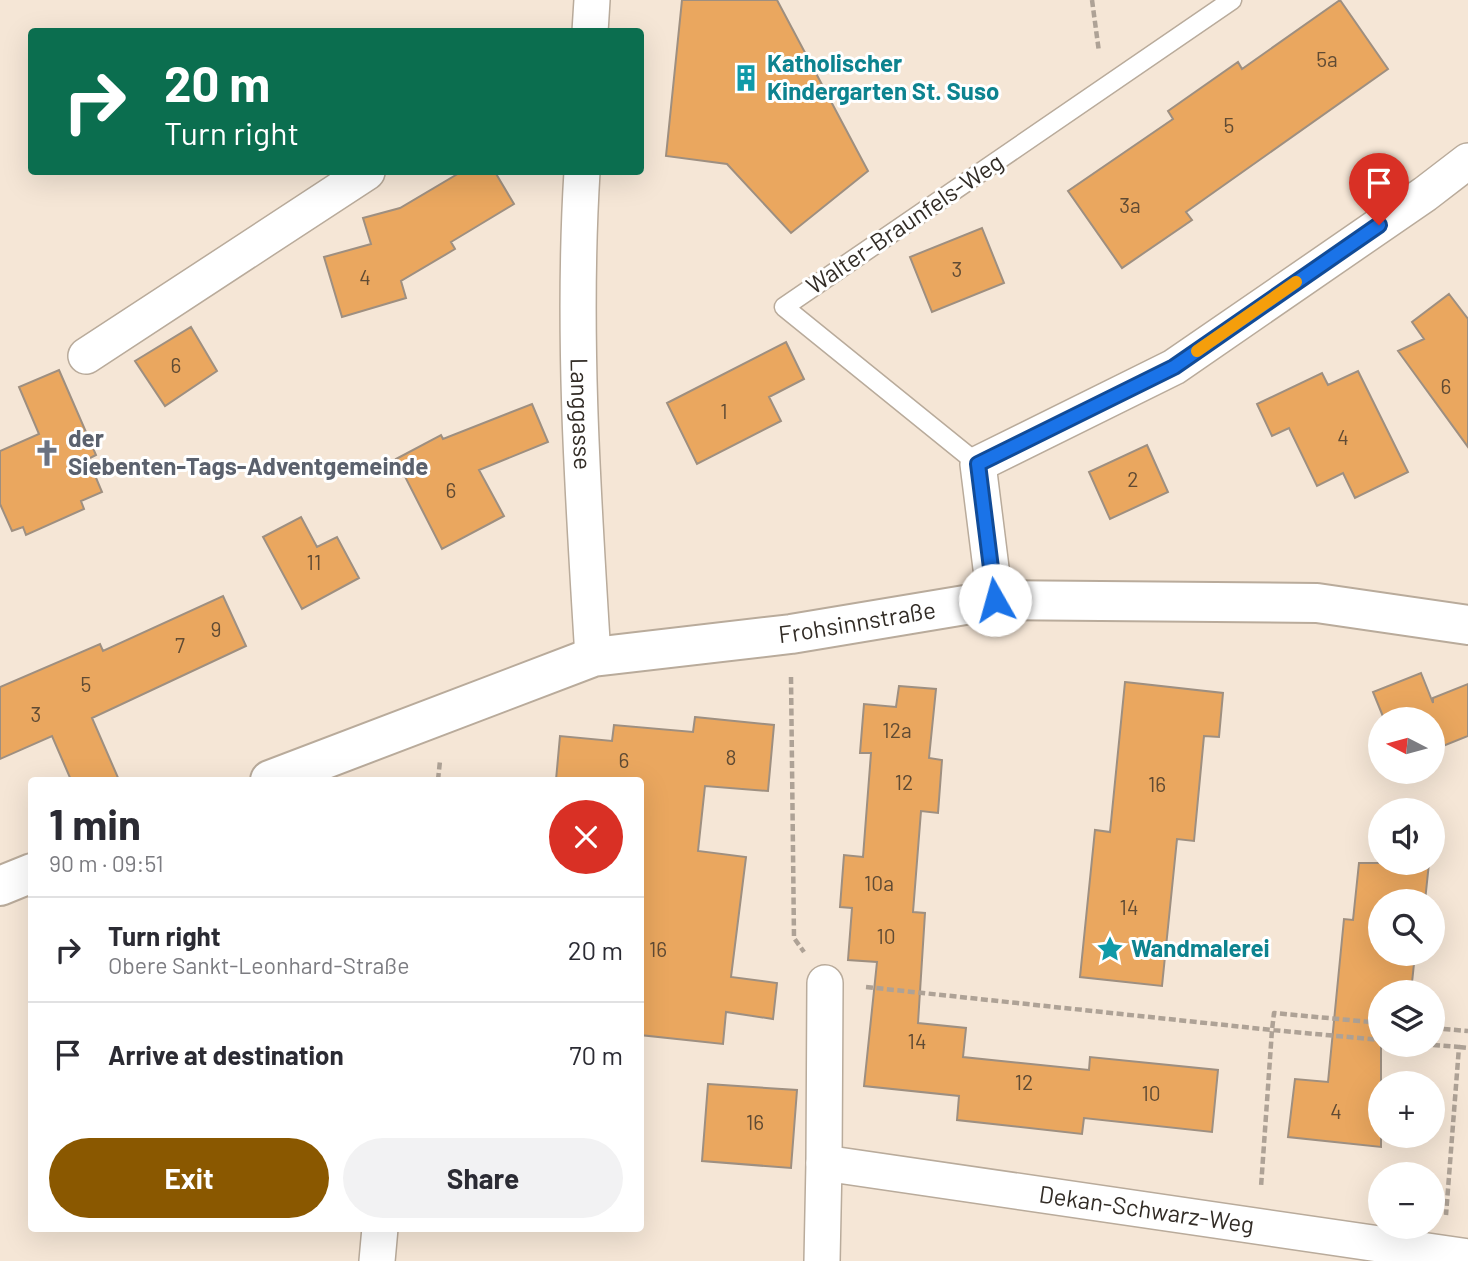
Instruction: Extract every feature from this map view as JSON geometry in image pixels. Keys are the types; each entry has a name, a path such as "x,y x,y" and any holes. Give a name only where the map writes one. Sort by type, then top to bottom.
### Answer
{"street":[{"path":"995,600 978,464 1174,367 1425,194 1468,161"},
{"path":"86,356 362,175"},
{"name":"Langgasse","path":"582,175 578,237 580,374 584,520 593,657"},
{"name":"Frohsinnstraße","path":"278,777 593,657 791,634 995,600 1317,603 1468,625"},
{"path":"0,886 28,875"},
{"path":"822,1261 825,983"},
{"name":"Dekan-Schwarz-Weg","path":"824,1163 1455,1255"},
{"path":"377,1261 380,1232"}],"lane":[{"name":"Walter-Braunfels-Weg","path":"978,464 783,307 1232,0"}],"path":[{"path":"1092,0 1103,87"},
{"path":"791,634 794,938"},
{"path":"825,983 1368,1039"},
{"path":"1258,1226 1274,1013 1368,1022"},
{"path":"1445,1029 1468,1031"},
{"path":"1445,1046 1468,1048"},
{"path":"1455,1255 1460,1047"}],"building":[{"name":"Katholischer Kindergarten St. Suso","path":"682,0 777,0 868,171 791,233 727,164 666,156"},
{"path":"1340,0 1388,69 1186,212 1192,220 1122,268 1068,191 1173,119 1168,111 1238,62 1242,69"},
{"path":"456,175 497,175 514,204 451,242 455,249 401,281 406,298 342,317 324,257 371,244 363,218 400,208"},
{"path":"982,228 1004,283 932,312 910,257"},
{"path":"1449,294 1468,319 1468,447 1398,351 1424,339 1412,322"},
{"path":"191,327 217,371 165,406 135,361"},
{"path":"786,342 804,379 769,397 781,421 697,464 667,403"},
{"name":"der Siebenten-Tags-Adventgemeinde","path":"59,370 96,455 88,459 102,492 81,501 84,509 26,535 23,527 12,531 0,504 0,451 39,434 19,387"},
{"path":"1358,371 1408,472 1355,498 1343,473 1317,486 1289,428 1272,436 1257,404 1322,373 1328,385"},
{"path":"532,404 548,442 479,470 504,516 442,549 396,459 441,435 443,439"},
{"path":"1147,445 1168,492 1110,519 1089,472"},
{"path":"301,517 317,547 337,537 359,578 302,609 263,537"},
{"path":"223,596 246,646 92,718 118,777 70,777 52,736 0,759 0,687 100,644 103,651"},
{"path":"1421,673 1433,703 1433,698 1468,684 1468,736 1446,745 1446,707 1379,707 1373,692"},
{"path":"1125,682 1223,693 1219,737 1204,736 1194,841 1177,839 1162,986 1080,977 1095,830 1110,832"},
{"path":"899,686 936,689 929,758 942,760 938,813 921,811 913,912 925,913 918,1023 966,1028 963,1057 1089,1070 1090,1057 1218,1070 1212,1132 1084,1118 1082,1134 957,1120 959,1096 864,1086 877,962 848,960 852,908 840,907 844,855 863,857 871,753 860,753 864,704 896,707"},
{"path":"695,717 774,725 768,791 705,786 698,851 746,857 731,977 777,983 773,1019 726,1012 723,1044 644,1035 644,777 556,777 560,736 612,741 614,725 693,732"},
{"path":"1359,863 1368,863 1368,875 1428,875 1426,889 1368,889 1368,966 1414,966 1412,980 1368,980 1368,1057 1381,1057 1381,1071 1368,1071 1368,1146 1288,1137 1295,1079 1328,1082 1344,919 1353,920"},
{"path":"708,1084 797,1090 791,1168 702,1161"}],"slow traffic":[{"path":"1197,351 1296,282"}],"place":[{"name":"Katholischer Kindergarten St. Suso","path":"746,78"},
{"name":"der Siebenten-Tags-Adventgemeinde","path":"47,453"},
{"name":"Wandmalerei","path":"1110,949"}],"route":[{"path":"995,600 978,464 1174,367 1379,225"}]}
